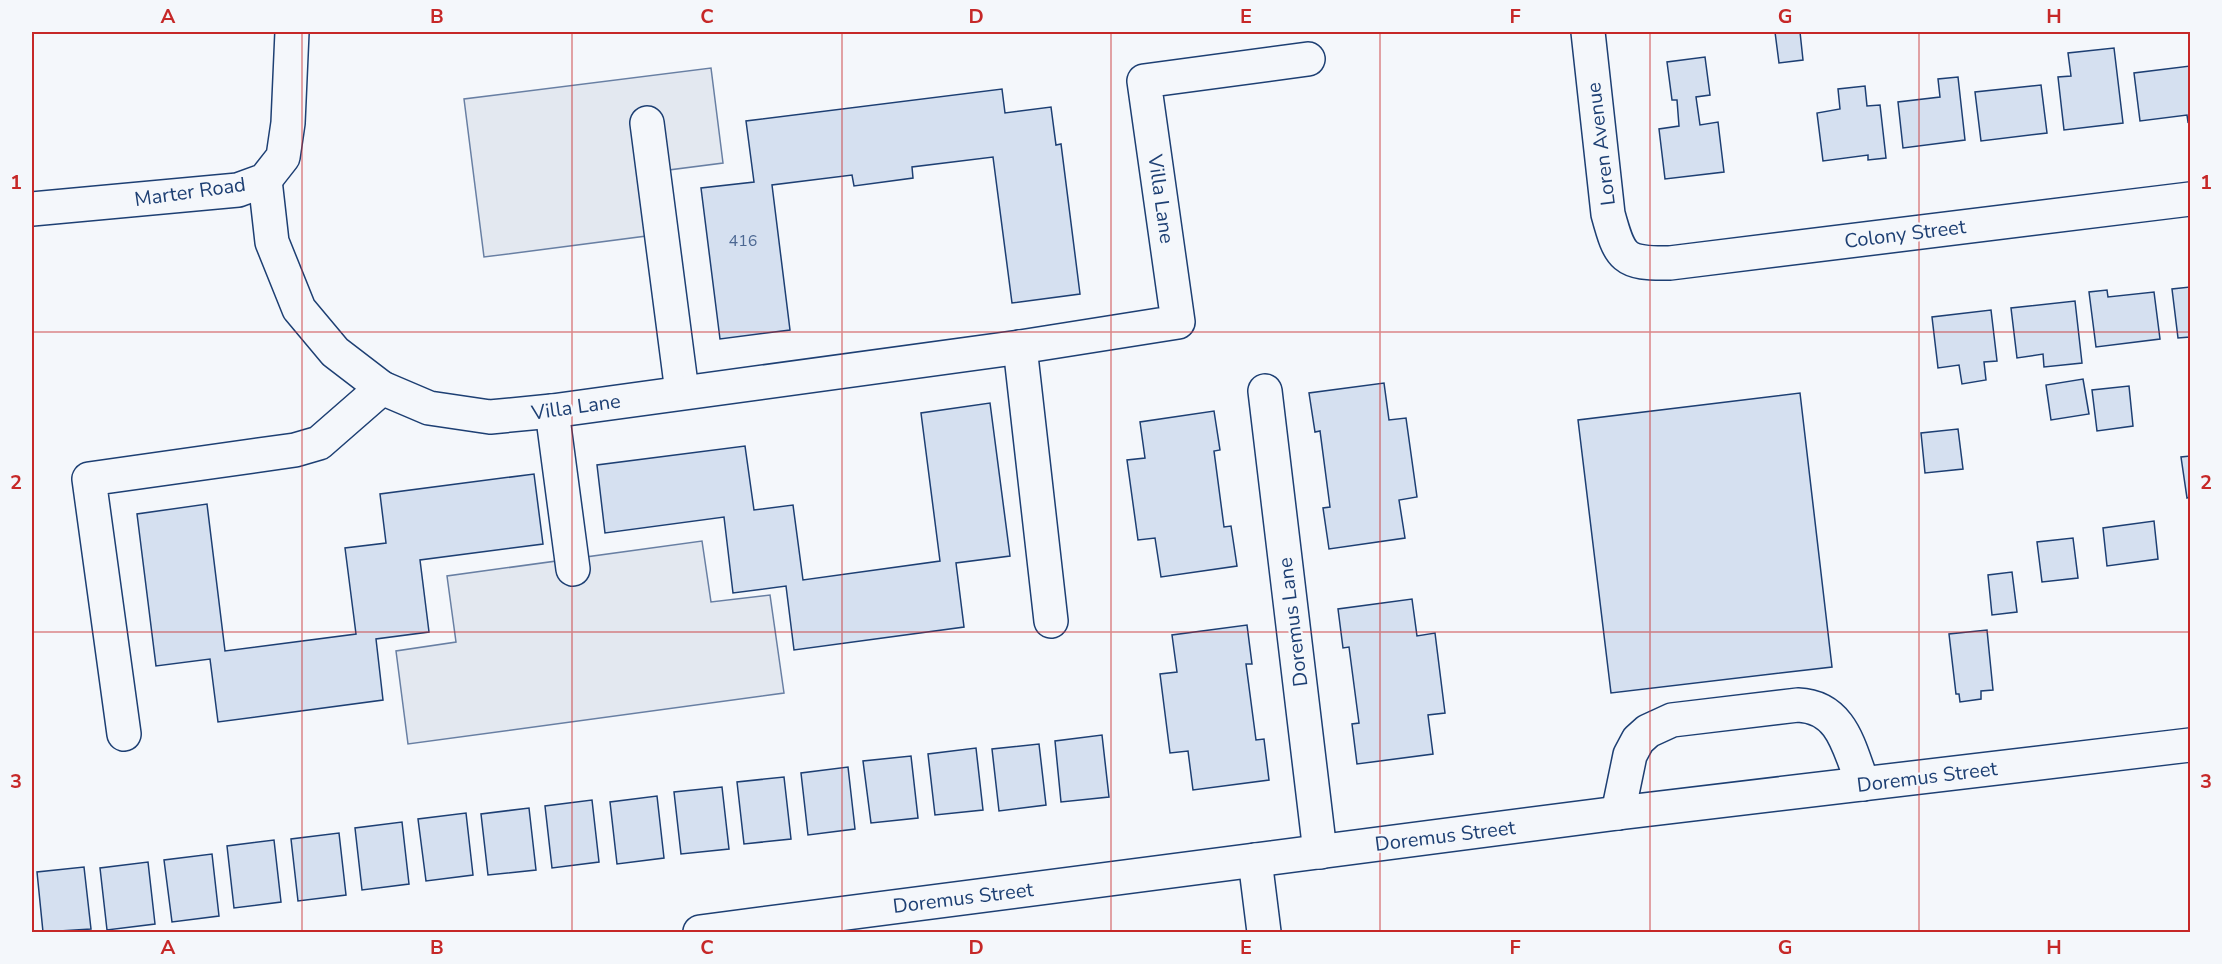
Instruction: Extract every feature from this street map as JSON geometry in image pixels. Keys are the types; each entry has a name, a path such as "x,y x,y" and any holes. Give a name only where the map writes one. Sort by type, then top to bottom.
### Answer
{"street":[{"name":"Marter Road","path":"32,209 238,190 265,180 282,157 288,123 292,32"},
{"name":"Loren Avenue","path":"1588,32 1608,214 1615,241 1623,254"},
{"name":"Villa Lane","path":"265,180 272,242 298,309 335,352 382,388 429,408 490,417 552,411 1020,347 1178,322 1144,81 1308,59"},
{"path":"646,123 682,392"},
{"name":"Colony Street","path":"1623,254 1632,261 1649,264 1670,263 2190,199"},
{"path":"1020,347 1051,621"},
{"path":"124,734 89,480 295,450 319,443 382,388"},
{"name":"Doremus Lane","path":"1265,391 1320,852"},
{"path":"552,411 573,569"},
{"path":"1618,813 1630,755 1638,740 1648,731 1672,720 1798,705 1812,706 1836,721 1844,734 1863,784"},
{"name":"Doremus Street","path":"700,933 1618,813 2190,745"},
{"path":"1255,861 1264,933"}],"shaded area":[{"path":"711,68 723,163 669,170 677,232 484,257 464,99"},
{"path":"702,541 711,602 770,595 784,693 408,744 396,651 456,642 447,576"}],"building":[{"path":"1775,32 1800,32 1803,60 1779,63"},
{"path":"2114,48 2123,123 2064,130 2058,77 2071,76 2068,53"},
{"path":"1705,57 1710,95 1696,97 1700,125 1718,122 1724,172 1665,179 1659,129 1679,126 1677,100 1672,100 1667,62"},
{"path":"2190,66 2190,121 2188,122 2187,115 2140,121 2134,73"},
{"path":"1958,77 1965,140 1903,148 1898,102 1940,97 1938,79"},
{"path":"2041,85 2047,133 1981,141 1975,92"},
{"path":"1865,86 1867,106 1880,105 1886,158 1868,160 1868,155 1823,161 1817,113 1840,109 1838,89"},
{"path":"1002,89 1005,113 1051,107 1056,145 1061,144 1080,294 1012,303 993,157 912,167 913,178 854,186 852,175 772,185 790,330 720,339 701,188 754,182 746,121"},
{"path":"2190,287 2190,337 2178,338 2172,289"},
{"path":"2107,290 2108,297 2154,292 2160,339 2096,347 2089,292"},
{"path":"2075,301 2082,363 2044,367 2043,354 2017,358 2011,308"},
{"path":"1991,310 1997,361 1984,362 1986,380 1962,384 1959,365 1938,368 1932,317"},
{"path":"2083,379 2089,414 2051,420 2046,385"},
{"path":"1384,383 1389,420 1406,418 1417,497 1399,500 1405,538 1329,549 1323,508 1330,507 1320,431 1315,432 1309,393"},
{"path":"2129,386 2133,426 2097,431 2092,390"},
{"path":"1800,393 1832,667 1611,693 1578,420"},
{"path":"990,403 1010,556 956,563 964,627 794,650 786,586 733,593 724,517 605,533 597,465 745,446 754,510 793,505 803,580 940,561 921,413"},
{"path":"1214,411 1220,450 1214,451 1224,527 1231,526 1237,566 1161,577 1155,538 1138,540 1127,460 1145,458 1140,422"},
{"path":"1958,429 1963,469 1925,473 1921,433"},
{"path":"2190,456 2190,497 2187,498 2181,457"},
{"path":"534,474 543,544 420,560 429,632 376,639 383,700 218,722 210,659 156,666 137,514 207,504 225,651 356,634 345,548 386,543 380,494"},
{"path":"2154,521 2158,559 2107,566 2103,528"},
{"path":"2073,538 2078,578 2042,582 2037,542"},
{"path":"2012,572 2017,612 1992,615 1988,575"},
{"path":"1412,599 1417,636 1435,633 1445,713 1428,715 1433,754 1357,764 1352,724 1359,723 1349,647 1343,648 1338,609"},
{"path":"1247,625 1252,664 1246,664 1256,740 1264,739 1269,780 1193,790 1188,751 1170,753 1160,674 1177,672 1172,635"},
{"path":"1987,630 1993,690 1981,691 1981,699 1960,702 1959,694 1956,694 1949,634"},
{"path":"1102,735 1109,797 1061,802 1055,741"},
{"path":"1039,744 1046,805 999,811 992,749"},
{"path":"976,748 983,810 935,815 928,754"},
{"path":"911,756 918,818 871,823 863,761"},
{"path":"848,767 855,829 808,835 801,773"},
{"path":"784,777 791,839 744,844 737,782"},
{"path":"722,787 729,849 681,854 674,792"},
{"path":"657,796 664,858 617,864 610,802"},
{"path":"592,800 599,862 552,868 545,806"},
{"path":"529,808 536,870 488,875 481,814"},
{"path":"466,813 473,875 426,881 418,819"},
{"path":"402,822 409,884 362,890 355,828"},
{"path":"339,833 346,895 298,901 291,839"},
{"path":"274,840 281,902 234,908 227,846"},
{"path":"212,854 219,916 172,922 164,860"},
{"path":"148,862 155,924 107,930 100,868"},
{"path":"84,867 91,929 43,932 37,872"}]}
